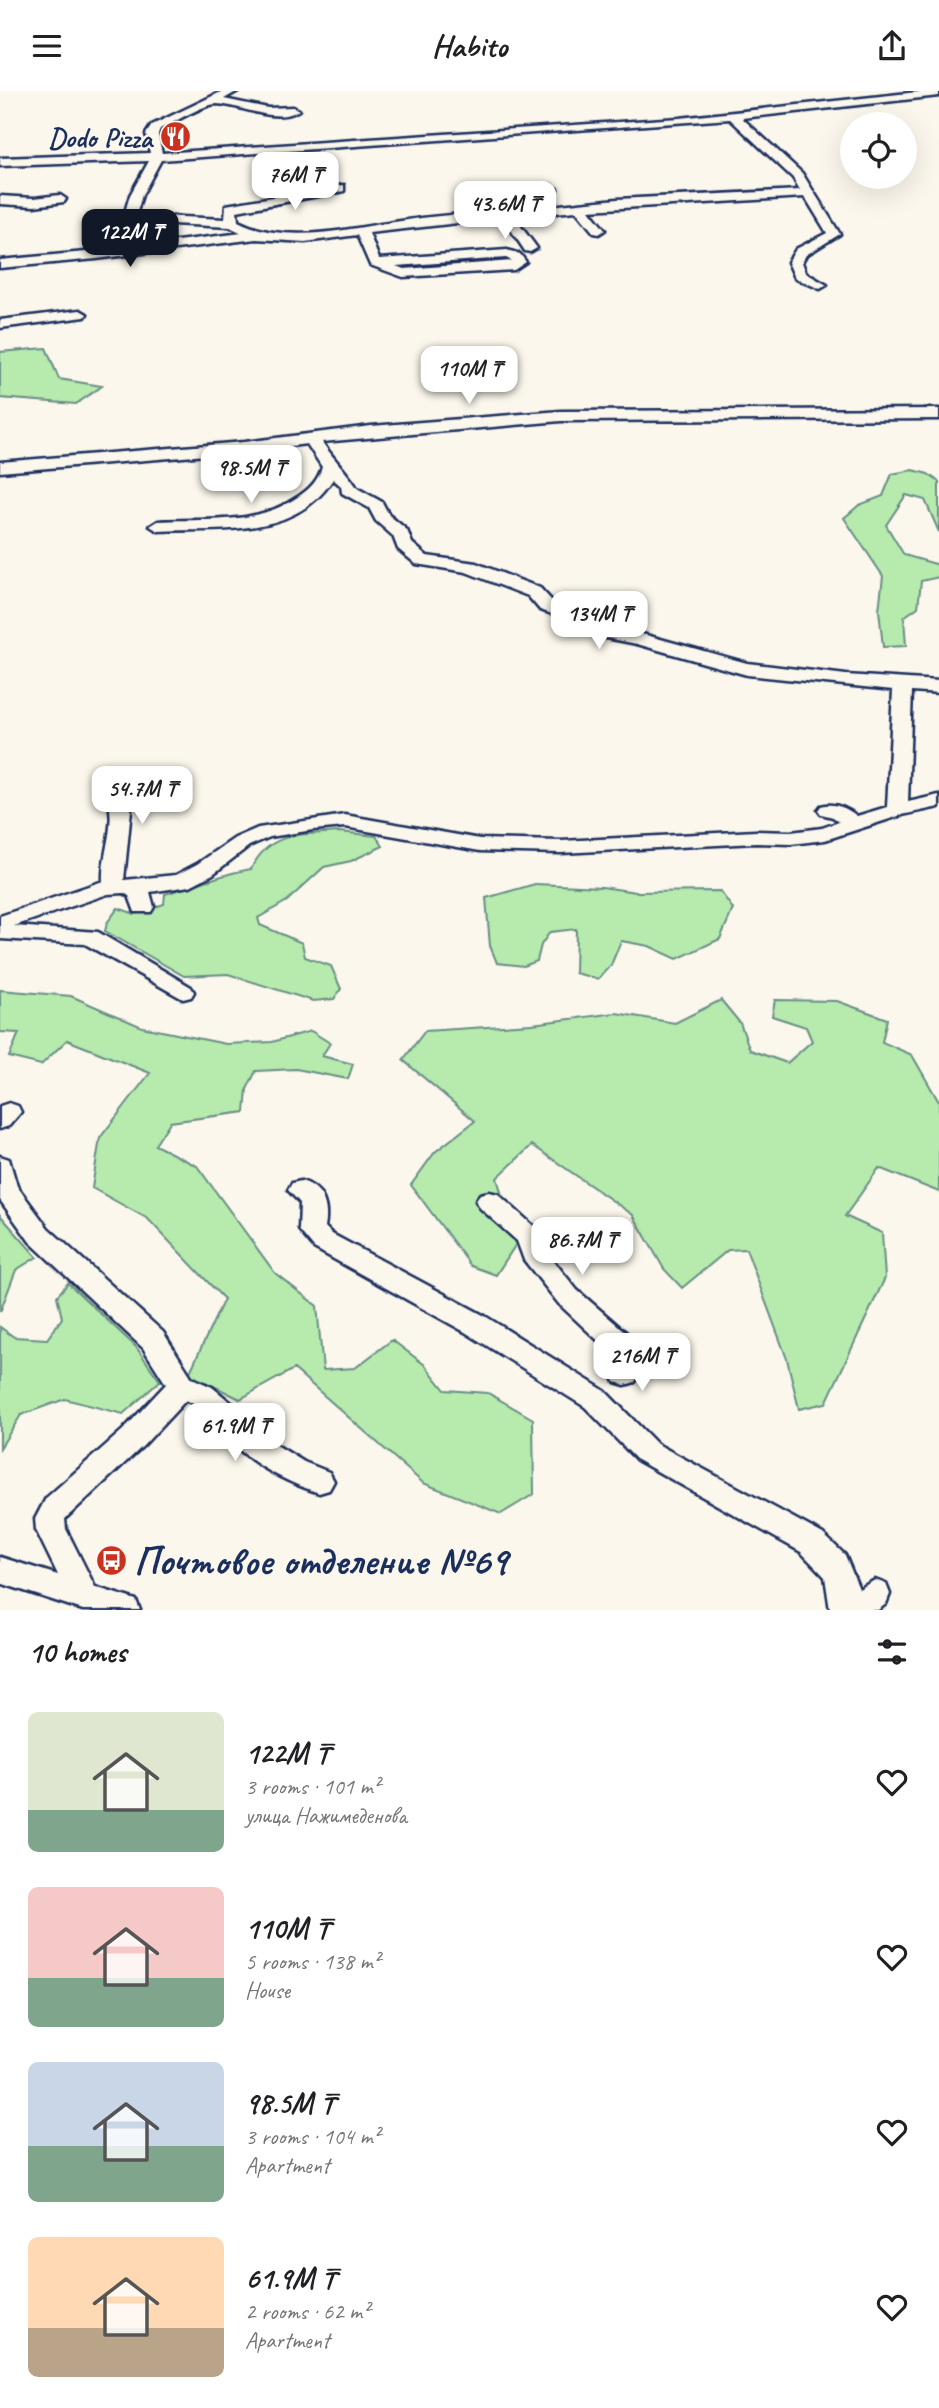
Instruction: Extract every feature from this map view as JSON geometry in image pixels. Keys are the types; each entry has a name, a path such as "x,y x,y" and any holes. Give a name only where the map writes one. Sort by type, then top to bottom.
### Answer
{"street":[{"path":"232,91 156,127 152,134 157,157 136,195 131,212 132,216 144,221 232,223 256,235"},
{"path":"0,162 157,157 732,115 939,93"},
{"path":"212,100 268,111 293,110"},
{"path":"732,115 798,176 834,234 801,252 795,262 800,275 820,285"},
{"path":"232,223 229,208 336,184"},
{"path":"527,212 516,194 551,189"},
{"path":"0,264 256,235 305,238 361,229 660,200 810,194"},
{"path":"0,200 34,202 61,198"},
{"path":"580,207 599,230"},
{"path":"506,214 530,248"},
{"path":"361,229 372,259 379,263 403,273 514,266 519,262 507,254 379,263"},
{"path":"0,324 80,314"},
{"path":"0,467 244,447 561,416 939,414"},
{"path":"312,439 330,467 349,485 348,490 376,505 382,517 401,534 404,545 422,560 470,567 534,592 546,606 573,615 603,632 640,639 747,669 846,681 939,687"},
{"path":"158,526 240,526 269,520 293,509 308,498 328,477 330,467"},
{"path":"897,810 903,685"},
{"path":"113,790 117,793 121,818 113,862 121,887"},
{"path":"0,923 106,887 182,881 205,869 242,842 265,832 313,824 345,821 480,845 510,847 756,837 792,838 825,834 897,810 939,801"},
{"path":"828,810 840,813 855,825"},
{"path":"121,887 139,892 143,907"},
{"path":"0,932 90,937 183,992"},
{"path":"0,1165 5,1188 39,1235 153,1340 183,1386 202,1395 230,1418 250,1443 294,1471 318,1481"},
{"path":"301,1190 313,1201 315,1212 312,1230 323,1241 475,1324 607,1408 647,1452 812,1543 832,1559 844,1578 845,1610"},
{"path":"489,1201 529,1237 533,1253 568,1297 619,1343 631,1364 607,1408"},
{"path":"83,1594 51,1530 50,1519 56,1507 133,1438 183,1386"},
{"path":"0,1570 83,1594 125,1610"}],"green space":[{"path":"46,348 59,379 102,386 76,404 0,398 0,352"},
{"path":"913,470 928,474 939,482 939,532 925,500 906,495 886,525 904,555 939,565 939,577 921,581 918,607 904,617 906,646 883,647 879,610 883,576 844,518 859,505 883,496 892,474"},
{"path":"340,832 376,836 383,846 351,861 324,867 287,901 258,918 260,925 302,943 305,957 331,966 341,989 334,999 313,1001 228,974 184,976 105,931 107,923 118,908 135,914 164,904 165,894 251,869 259,856 277,841 300,835"},
{"path":"535,884 602,887 636,892 720,891 733,909 720,939 677,959 649,946 621,941 611,965 598,979 575,973 576,929 550,932 541,945 537,961 524,966 497,963 490,946 486,898"},
{"path":"0,990 71,996 142,1027 226,1044 272,1042 311,1031 330,1043 322,1056 353,1064 348,1079 296,1069 256,1071 247,1089 245,1112 170,1122 155,1145 197,1166 275,1273 317,1306 323,1370 355,1368 392,1340 425,1365 445,1390 488,1393 533,1419 534,1494 501,1514 423,1483 294,1369 240,1399 189,1374 224,1299 148,1219 92,1188 100,1138 150,1073 67,1040 41,1065 9,1057 19,1033 0,1032"},
{"path":"721,1000 740,1023 750,1050 787,1063 812,1041 806,1027 772,1016 775,1000 837,1001 887,1019 882,1042 912,1055 939,1102 939,1192 879,1168 845,1216 882,1233 885,1278 826,1403 799,1409 787,1359 746,1249 728,1250 682,1288 664,1269 633,1215 532,1145 497,1178 516,1244 496,1275 471,1266 411,1185 435,1152 475,1121 403,1060 425,1031 532,1024 616,1013 675,1023"},
{"path":"0,1215 37,1257 16,1270 0,1312"},
{"path":"68,1283 136,1347 160,1381 123,1414 65,1399 21,1415 0,1448 0,1327 14,1337 47,1339 62,1318 57,1296"}],"place":[{"name":"Dodo Pizza","path":"175,137"},
{"name":"Почтовое отделение №69","path":"111,1561"}]}
